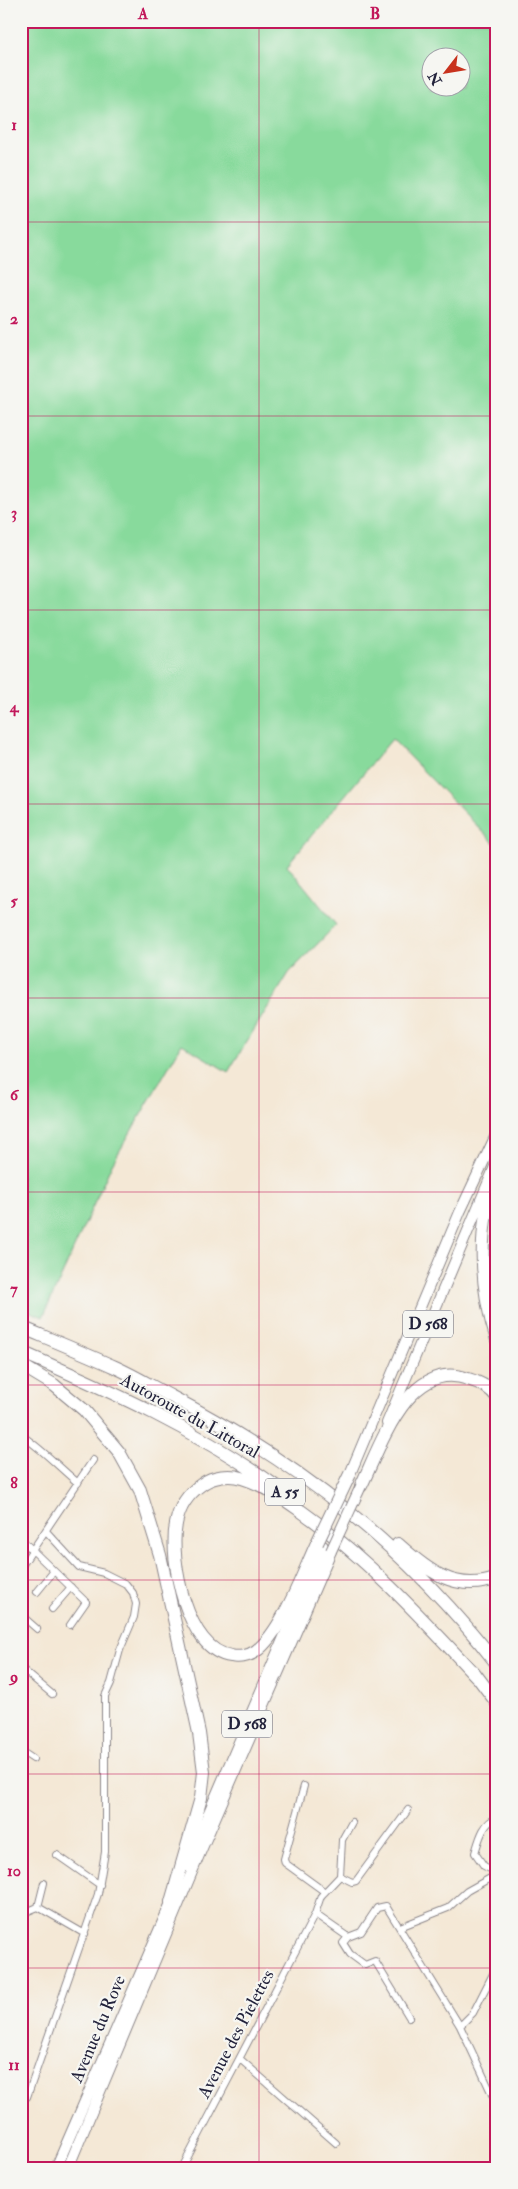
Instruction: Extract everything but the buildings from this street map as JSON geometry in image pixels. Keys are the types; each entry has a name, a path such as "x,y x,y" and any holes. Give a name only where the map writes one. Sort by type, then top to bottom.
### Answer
{"highway":[{"path":"497,1175 485,1225 483,1250 484,1285 490,1319 497,1340"},
{"name":"Autoroute du Littoral","path":"21,1327 116,1368 240,1434 332,1497 392,1548 444,1600 497,1664"},
{"name":"Autoroute du Littoral","path":"21,1352 143,1407 210,1443 260,1474 310,1510 357,1548 405,1594 445,1638 497,1702"},
{"path":"21,1365 54,1385 84,1410 119,1452 140,1490 160,1555 199,1733 204,1772 201,1798 171,1902"},
{"path":"116,1368 190,1402 278,1452 331,1489 434,1572 453,1582 468,1585 497,1578"},
{"path":"361,1486 401,1406 418,1388 428,1381 440,1377 463,1377 477,1382 497,1397"},
{"path":"352,1471 324,1547 261,1647 254,1652 236,1657 225,1656 214,1651 203,1640 187,1610 178,1573 175,1548 176,1524 182,1506 192,1491 206,1481 222,1476 242,1478 286,1501 345,1545 417,1613 477,1677"}],"main road":[{"name":"D 568","path":"352,1471 460,1212 497,1133"},
{"name":"D 568","path":"171,1902 324,1547 361,1486 497,1162"},
{"name":"D 568","path":"68,2168 198,1858 324,1547"},
{"name":"Avenue du Rove","path":"56,2168 171,1902"}],"street":[{"path":"24,1437 42,1450 56,1465 78,1483"},
{"path":"21,1566 34,1550 93,1460"},
{"path":"21,2101 27,2097 85,1934 100,1886 105,1852 105,1696 111,1683 120,1650 134,1617 136,1604 133,1593 126,1584 104,1573 79,1567 46,1531"},
{"path":"21,1539 86,1602 70,1625"},
{"path":"37,1592 54,1571"},
{"path":"52,1610 70,1587"},
{"path":"21,1615 37,1629"},
{"path":"21,1668 52,1694"},
{"path":"21,1751 33,1759"},
{"path":"304,1786 284,1863 325,1892"},
{"path":"352,1822 342,1840 340,1876 352,1882 356,1881 408,1810"},
{"path":"494,1871 484,1866 475,1853 480,1836 490,1820 497,1818"},
{"path":"57,1855 100,1886"},
{"path":"400,1927 448,1908 467,1890 492,1877 497,1863"},
{"name":"Avenue des Pielettes","path":"182,2168 315,1914 321,1896 340,1876"},
{"path":"38,1907 44,1883"},
{"path":"409,2017 375,1961 365,1965 350,1954 343,1943 348,1937 361,1932 377,1908 386,1906 400,1927 460,2026 497,2105"},
{"path":"38,1907 85,1934"},
{"path":"21,1914 38,1907"},
{"path":"315,1914 348,1937"},
{"path":"460,2026 473,2013 497,1966"},
{"path":"240,2059 336,2143"}],"green space":[{"path":"21,21 497,21 497,846 392,739 287,865 336,925 289,973 228,1072 182,1044 112,1164 43,1317 21,1308"}]}
